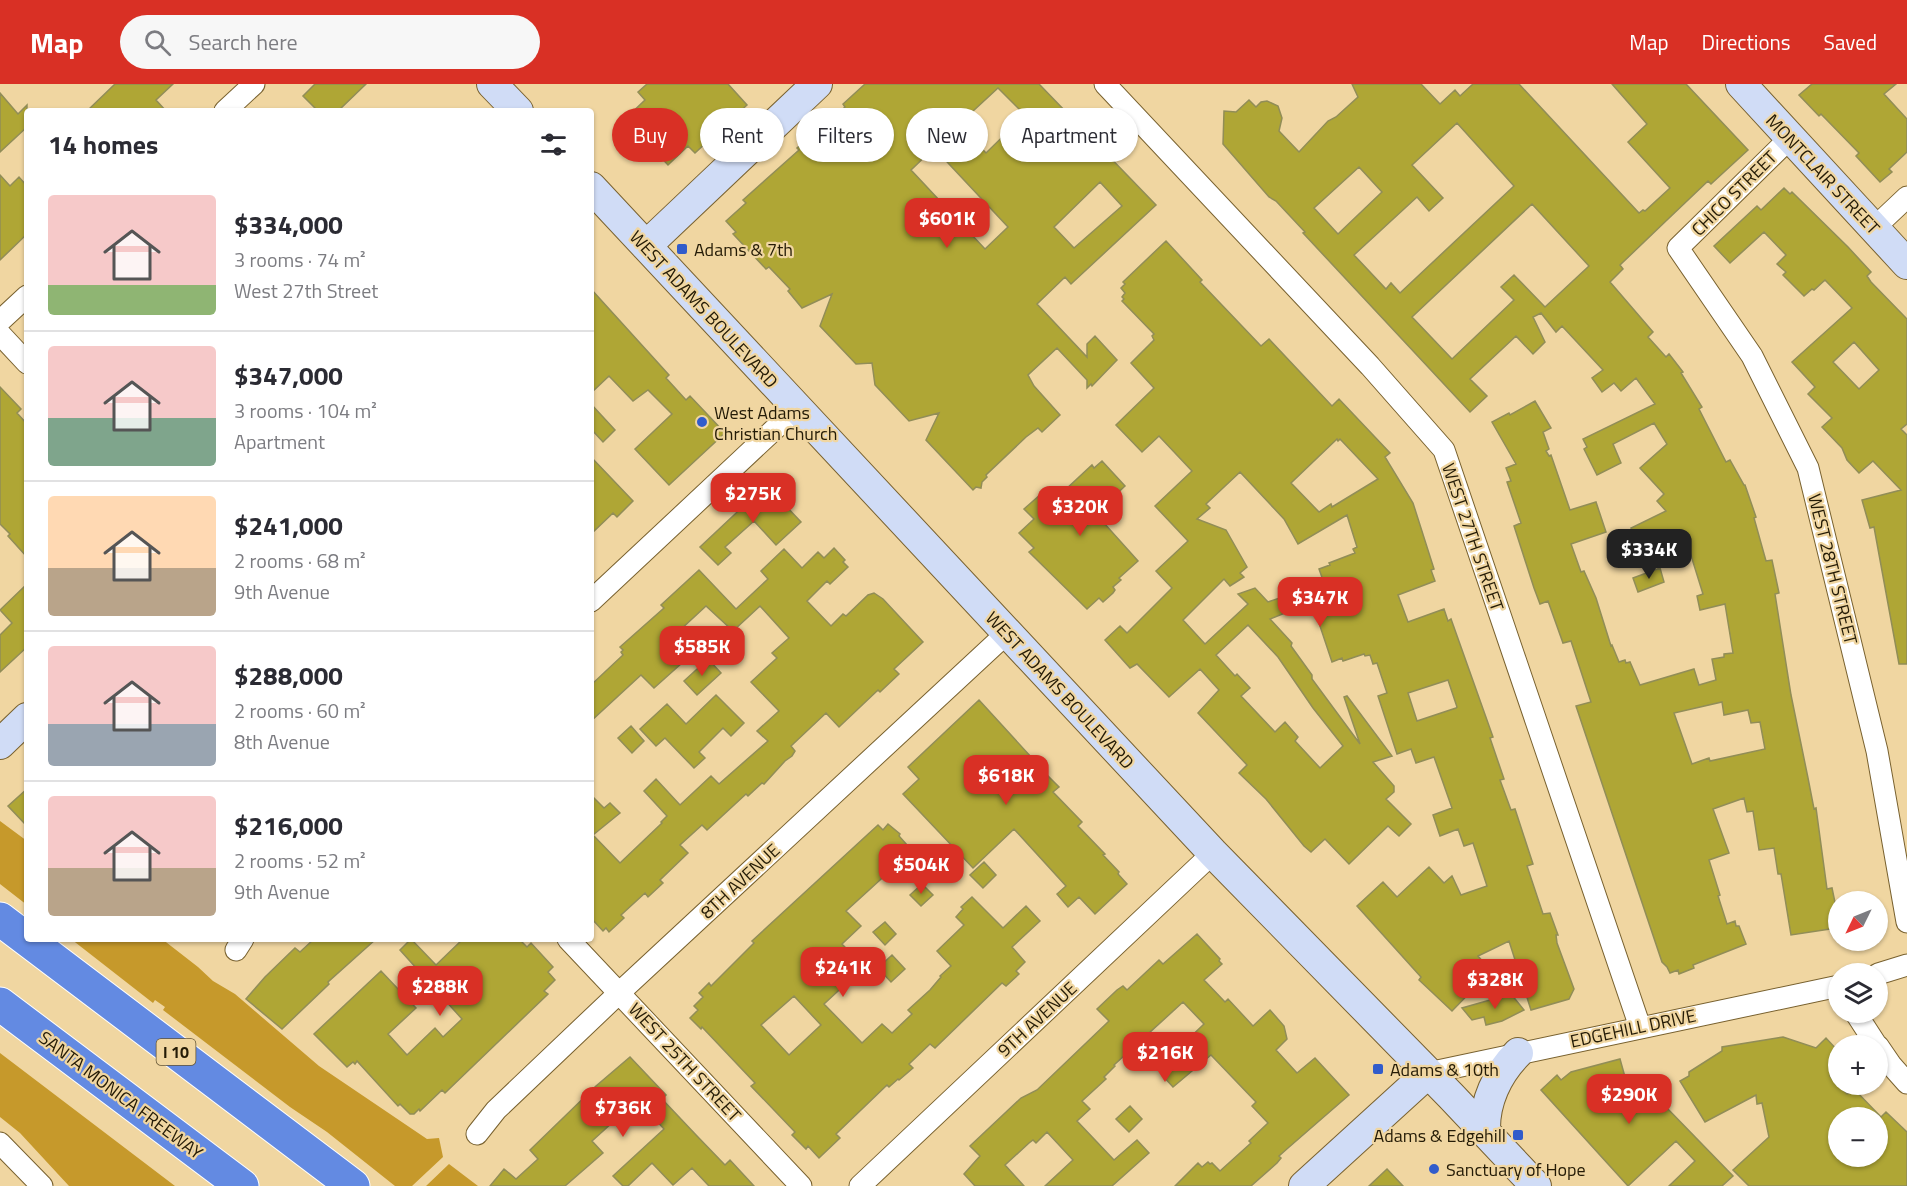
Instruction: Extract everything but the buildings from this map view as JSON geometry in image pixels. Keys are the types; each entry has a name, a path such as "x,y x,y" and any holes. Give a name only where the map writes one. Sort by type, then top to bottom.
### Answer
{"highway":[{"name":"I 10","path":"0,919 24,937"},
{"name":"I 10","path":"30,942 353,1186"},
{"name":"SANTA MONICA FREEWAY","path":"0,1004 242,1186"}],"main road":[{"path":"492,84 515,108"},
{"path":"646,246 818,84"},
{"name":"MONTCLAIR STREET","path":"1741,84 1907,264"},
{"name":"WEST ADAMS BOULEVARD","path":"594,191 1213,853 1428,1072 1536,1186"},
{"path":"0,744 24,721"},
{"path":"1485,1132 1486,1107 1492,1091 1518,1053"},
{"path":"1304,1186 1428,1072"}],"street":[{"path":"228,108 254,84"},
{"name":"WEST 27TH STREET","path":"1105,84 1370,366 1444,450 1640,1027"},
{"name":"CHICO STREET","path":"1678,248 1790,138"},
{"path":"1873,229 1907,197"},
{"name":"WEST 28TH STREET","path":"1678,248 1752,356 1809,468 1877,751 1907,922"},
{"path":"0,321 24,299"},
{"path":"0,334 24,360"},
{"path":"594,598 796,409"},
{"name":"8TH AVENUE","path":"477,1134 496,1110 619,993 1007,633"},
{"name":"9TH AVENUE","path":"860,1186 1213,853"},
{"name":"WEST 25TH STREET","path":"571,942 801,1186"},
{"path":"1888,971 1907,965"},
{"name":"EDGEHILL DRIVE","path":"1428,1072 1828,988"},
{"path":"1888,1061 1907,1083"},
{"path":"3,1149 42,1186"}],"shaded area":[{"path":"0,821 24,839 24,903 0,884"},
{"path":"75,942 166,942 213,981 235,994 319,1066 427,1139 439,1138 443,1157 412,1186 395,1186 327,1132 290,1107 163,1010 165,1007 155,1000 153,1003"},
{"path":"0,1053 175,1186 69,1186 20,1133 0,1117"},
{"path":"449,1164 478,1186 426,1186"}],"place":[{"name":"Adams & 7th","path":"682,249"},
{"name":"West Adams Christian Church","path":"702,422"},
{"name":"Adams & 10th","path":"1378,1069"},
{"name":"Adams & Edgehill","path":"1518,1135"},
{"name":"Sanctuary of Hope","path":"1434,1169"}]}
